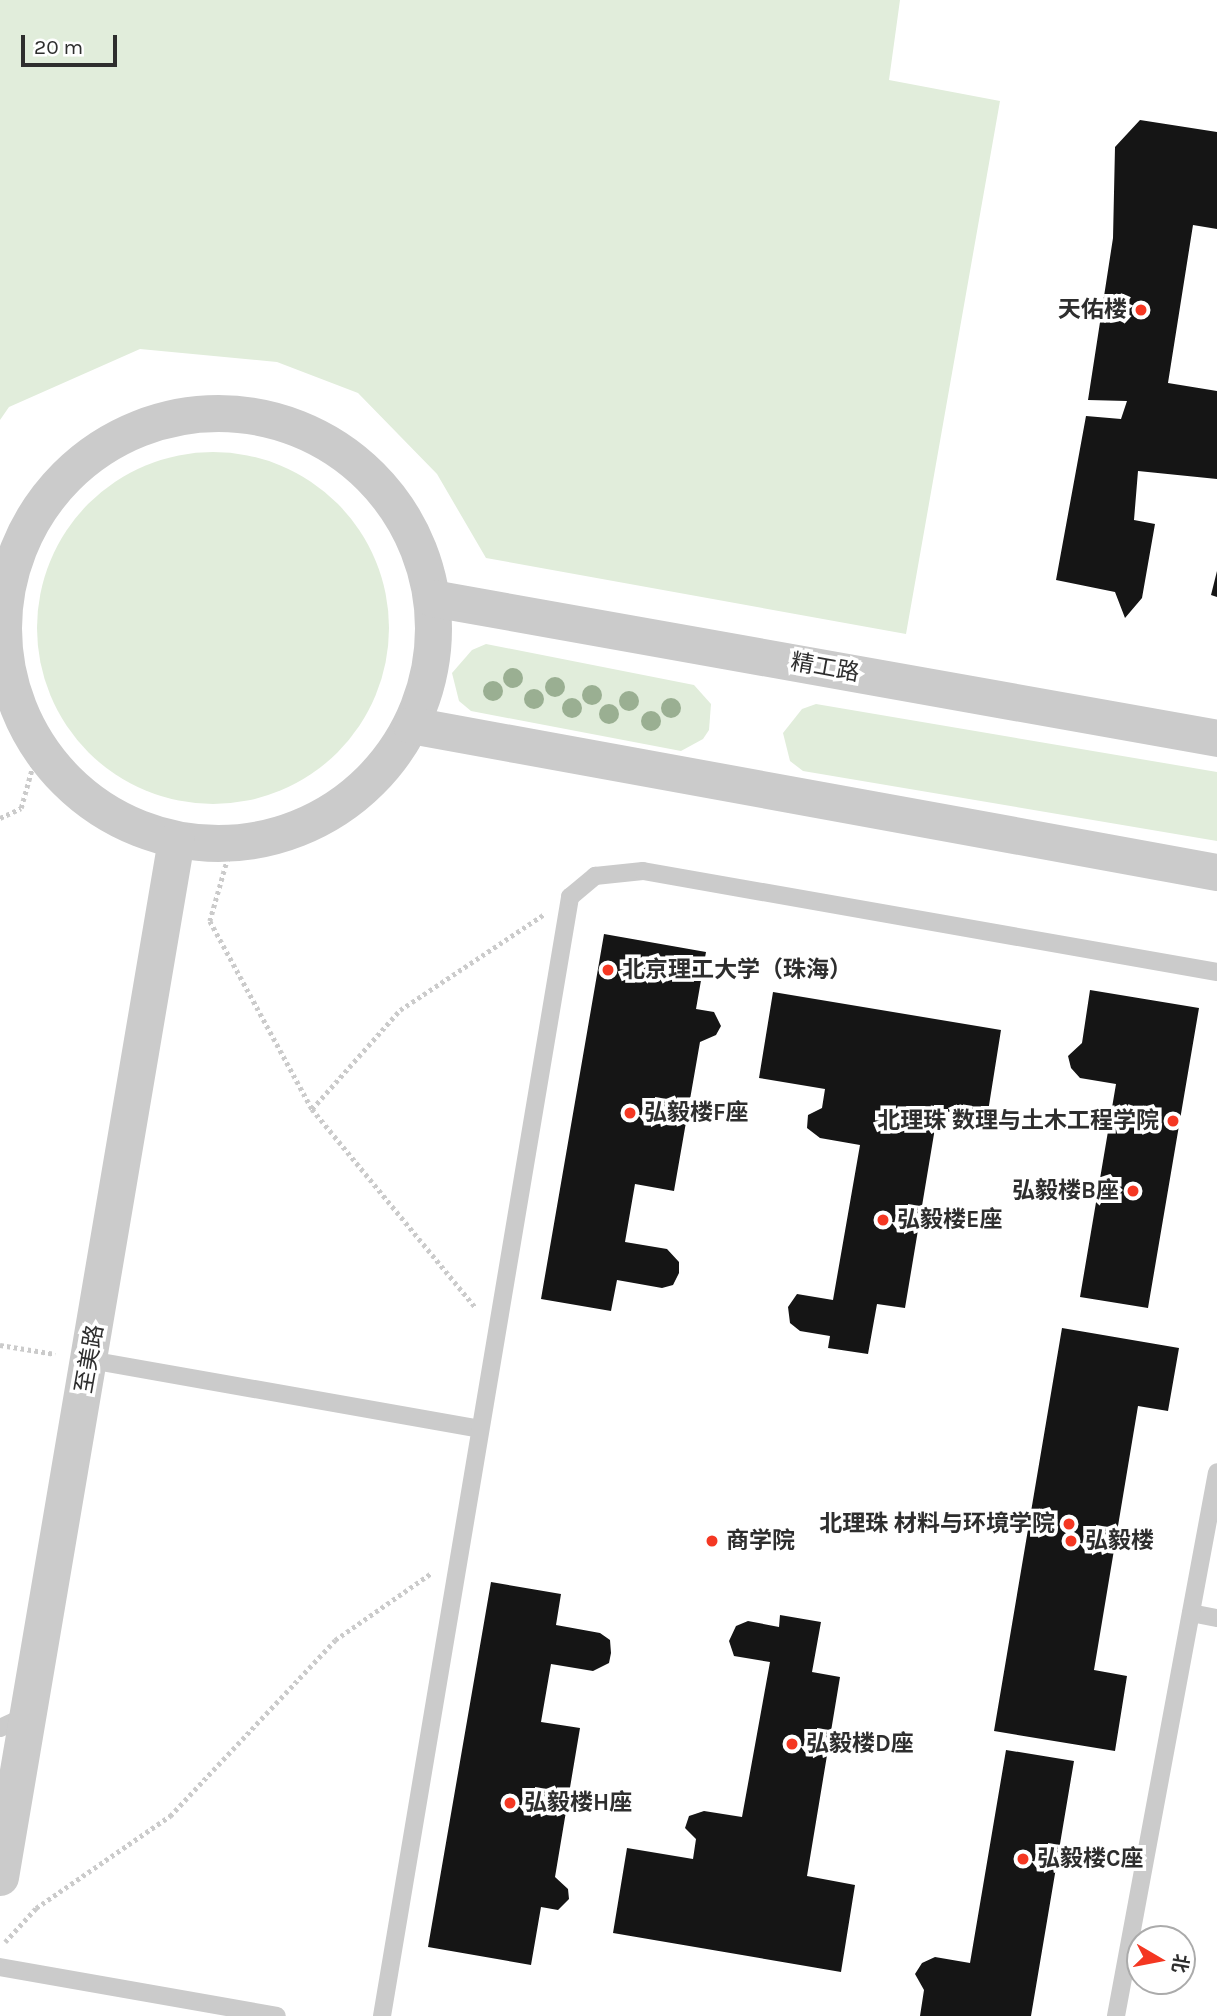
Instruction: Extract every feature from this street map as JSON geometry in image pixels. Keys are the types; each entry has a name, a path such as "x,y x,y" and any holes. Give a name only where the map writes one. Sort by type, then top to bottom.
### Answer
{"street":[{"path":"226,411 286,421 339,448 375,480 415,540 432,598 434,641 427,684 411,725 379,771 337,808 287,833 232,844 176,840 113,816 75,790 38,747 13,696 3,640 4,582 28,526 63,477 110,440 166,417 226,411"},
{"name":"精工路","path":"432,598 1217,738"},
{"path":"411,725 1217,872"},
{"name":"至美路","path":"0,1877 14,1721 90,1360 176,840"}],"lane":[{"path":"382,2016 570,897 595,876 643,871 1217,972"},
{"path":"90,1360 480,1429"},
{"path":"1116,2016 1217,1472"},
{"path":"1191,1613 1217,1618"},
{"path":"0,1968 277,2016"}],"path":[{"path":"0,818 21,808 38,747"},
{"path":"232,844 210,921 312,1109 496,1333"},
{"path":"312,1109 400,1010 570,897"},
{"path":"0,1345 90,1360"},
{"path":"0,1948 36,1908 170,1816 335,1640 459,1554"}],"green space":[{"path":"0,0 900,0 889,80 1000,101 906,634 486,558 437,474 358,393 277,362 140,349 9,407 0,420"},
{"path":"213,452 247,455 280,465 311,481 338,503 360,530 376,561 386,594 389,628 386,662 376,695 360,726 338,753 311,775 280,791 247,801 213,804 179,801 146,791 115,775 88,753 66,726 50,695 40,662 37,628 40,594 50,561 66,530 88,503 115,481 146,465 179,455"},
{"path":"486,644 694,685 711,704 709,730 703,739 681,751 471,711 459,701 452,673 472,650"},
{"path":"816,704 1217,772 1217,841 803,771 790,761 783,733 802,709"}],"building":[{"name":"天佑楼","path":"1140,120 1217,132 1217,229 1193,225 1168,383 1217,391 1217,479 1138,471 1134,520 1155,524 1142,598 1125,618 1115,592 1056,580 1086,416 1121,419 1127,401 1088,400 1113,238 1115,147"},
{"path":"1217,571 1217,597 1211,595"},
{"name":"弘毅楼F座","path":"604,934 706,952 696,1009 714,1012 721,1026 716,1035 700,1042 674,1191 635,1184 625,1242 667,1249 679,1262 679,1273 673,1285 662,1288 617,1280 611,1311 541,1299"},
{"name":"弘毅楼B座","path":"1090,990 1199,1008 1148,1308 1080,1297 1116,1084 1080,1078 1071,1068 1068,1056 1082,1043"},
{"name":"弘毅楼E座","path":"773,992 1001,1030 987,1118 938,1110 905,1308 877,1304 868,1354 828,1348 830,1336 800,1331 790,1323 788,1307 797,1294 833,1300 860,1145 820,1138 807,1128 808,1115 822,1108 825,1089 759,1078"},
{"name":"弘毅楼","path":"1062,1328 1179,1348 1168,1411 1138,1406 1094,1670 1127,1676 1115,1751 994,1731"},
{"name":"弘毅楼H座","path":"491,1582 561,1594 556,1625 600,1633 610,1640 609,1663 593,1671 551,1664 541,1722 580,1728 555,1877 568,1889 569,1899 558,1910 541,1907 531,1965 428,1947"},
{"name":"弘毅楼D座","path":"780,1615 821,1622 812,1672 840,1677 807,1876 855,1885 841,1972 613,1933 627,1848 693,1859 696,1839 685,1828 689,1816 704,1811 742,1817 770,1662 734,1656 729,1641 736,1626 748,1621 779,1627"},
{"name":"弘毅楼C座","path":"1006,1750 1074,1761 1031,2016 920,2016 924,1990 915,1974 922,1963 935,1957 970,1963"}],"place":[{"name":"天佑楼","path":"1141,310"},
{"name":"北京理工大学（珠海）","path":"608,970"},
{"name":"弘毅楼F座","path":"630,1113"},
{"name":"北理珠 数理与土木工程学院","path":"1173,1121"},
{"name":"弘毅楼B座","path":"1133,1191"},
{"name":"弘毅楼E座","path":"883,1220"},
{"name":"北理珠 材料与环境学院","path":"1069,1524"},
{"name":"商学院","path":"712,1541"},
{"name":"弘毅楼","path":"1071,1541"},
{"name":"弘毅楼D座","path":"792,1744"},
{"name":"弘毅楼H座","path":"510,1803"},
{"name":"弘毅楼C座","path":"1023,1859"}]}
